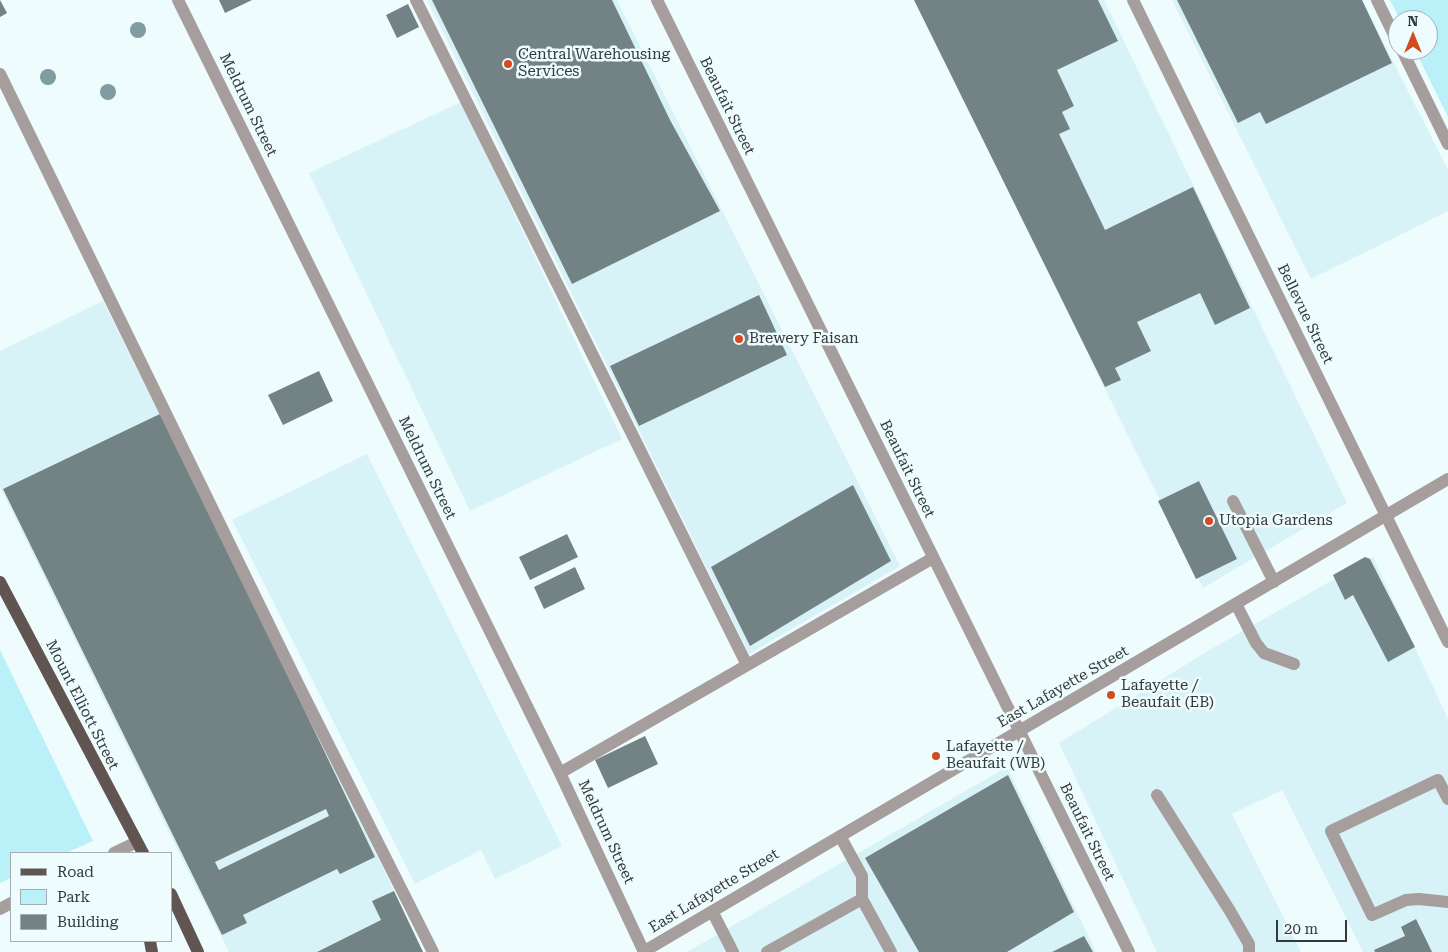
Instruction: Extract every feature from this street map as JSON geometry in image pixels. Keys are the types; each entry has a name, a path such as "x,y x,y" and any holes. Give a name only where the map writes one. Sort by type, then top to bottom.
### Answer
{"main road":[{"name":"Mount Elliott Street","path":"0,582 138,850"},
{"path":"172,896 198,952"}],"street":[{"name":"Meldrum Street","path":"178,0 560,773 644,952"},
{"path":"416,0 747,665"},
{"name":"Beaufait Street","path":"657,0 1129,952"},
{"name":"Bellevue Street","path":"1133,0 1448,642"},
{"path":"1377,0 1388,22"},
{"path":"1407,60 1448,144"},
{"path":"0,74 298,684 433,952"},
{"name":"East Lafayette Street","path":"644,952 1448,480"},
{"path":"1233,501 1274,582"},
{"path":"560,773 933,558"},
{"path":"1236,604 1256,643 1264,652 1294,664"},
{"path":"1448,799 1438,780 1331,831 1372,915 1406,900 1419,899 1448,902"},
{"path":"1157,795 1230,911 1249,944 1249,952"},
{"path":"840,836 862,876 862,899 891,952"},
{"path":"122,852 138,850"},
{"path":"767,952 862,899"},
{"path":"712,911 733,952"}],"shaded area":[{"path":"427,0 617,0 900,566 749,654"},
{"path":"914,0 1104,0 1347,503 1203,588"},
{"path":"1172,0 1362,0 1388,51 1388,60 1392,60 1448,170 1448,211 1311,279"},
{"path":"461,102 622,439 470,511 309,173"},
{"path":"103,301 349,797 423,952 229,952 191,877 0,487 0,351"},
{"path":"367,454 562,846 495,879 481,850 415,884 232,520"},
{"path":"1373,557 1448,719 1448,952 1363,952 1282,790 1232,814 1301,952 1157,952 1059,743 1211,649"},
{"path":"1007,767 1096,952 687,952"}],"green space":[{"path":"1390,0 1448,0 1448,117 1420,60 1438,60 1438,10 1395,10"},
{"path":"0,650 93,841 68,852 10,852 10,878 0,883"}],"building":[{"path":"0,0 7,13 0,17"},
{"path":"219,0 252,0 225,13"},
{"name":"Central Warehousing Services","path":"432,0 612,0 670,120 720,211 572,284"},
{"path":"914,0 1098,0 1118,41 1057,70 1074,106 1062,112 1070,129 1059,134 1105,230 1193,187 1250,308 1215,325 1200,293 1137,322 1151,351 1115,368 1121,380 1105,387"},
{"path":"1177,0 1362,0 1388,55 1388,60 1391,60 1392,63 1266,124 1260,112 1238,123"},
{"path":"408,4 419,27 397,38 386,15"},
{"path":"759,295 787,355 639,426 610,366"},
{"path":"319,371 333,401 283,425 268,395"},
{"path":"162,413 375,857 340,874 337,869 243,915 247,923 222,935 3,489","holes":["326,809 329,816 219,870 215,862"]},
{"path":"1199,481 1237,559 1196,579 1158,501"},
{"path":"853,485 891,561 750,646 711,567"},
{"path":"567,534 578,557 530,580 519,557"},
{"path":"1365,557 1370,559 1415,647 1388,662 1353,595 1345,600 1333,575"},
{"path":"575,567 585,589 544,609 534,587"},
{"path":"645,736 658,764 608,788 595,760"},
{"path":"1008,775 1074,912 1007,952 919,952 865,858"},
{"path":"394,891 423,952 317,952 381,920 372,901"},
{"path":"1416,919 1432,952 1375,952 1374,950 1405,936 1401,927"},
{"path":"1084,936 1093,952 1052,952"}],"place":[{"name":"Central Warehousing Services","path":"508,64"},
{"name":"Brewery Faisan","path":"739,339"},
{"name":"Utopia Gardens","path":"1209,521"},
{"name":"Lafayette / Beaufait (EB)","path":"1111,695"},
{"name":"Lafayette / Beaufait (WB)","path":"936,756"}]}
